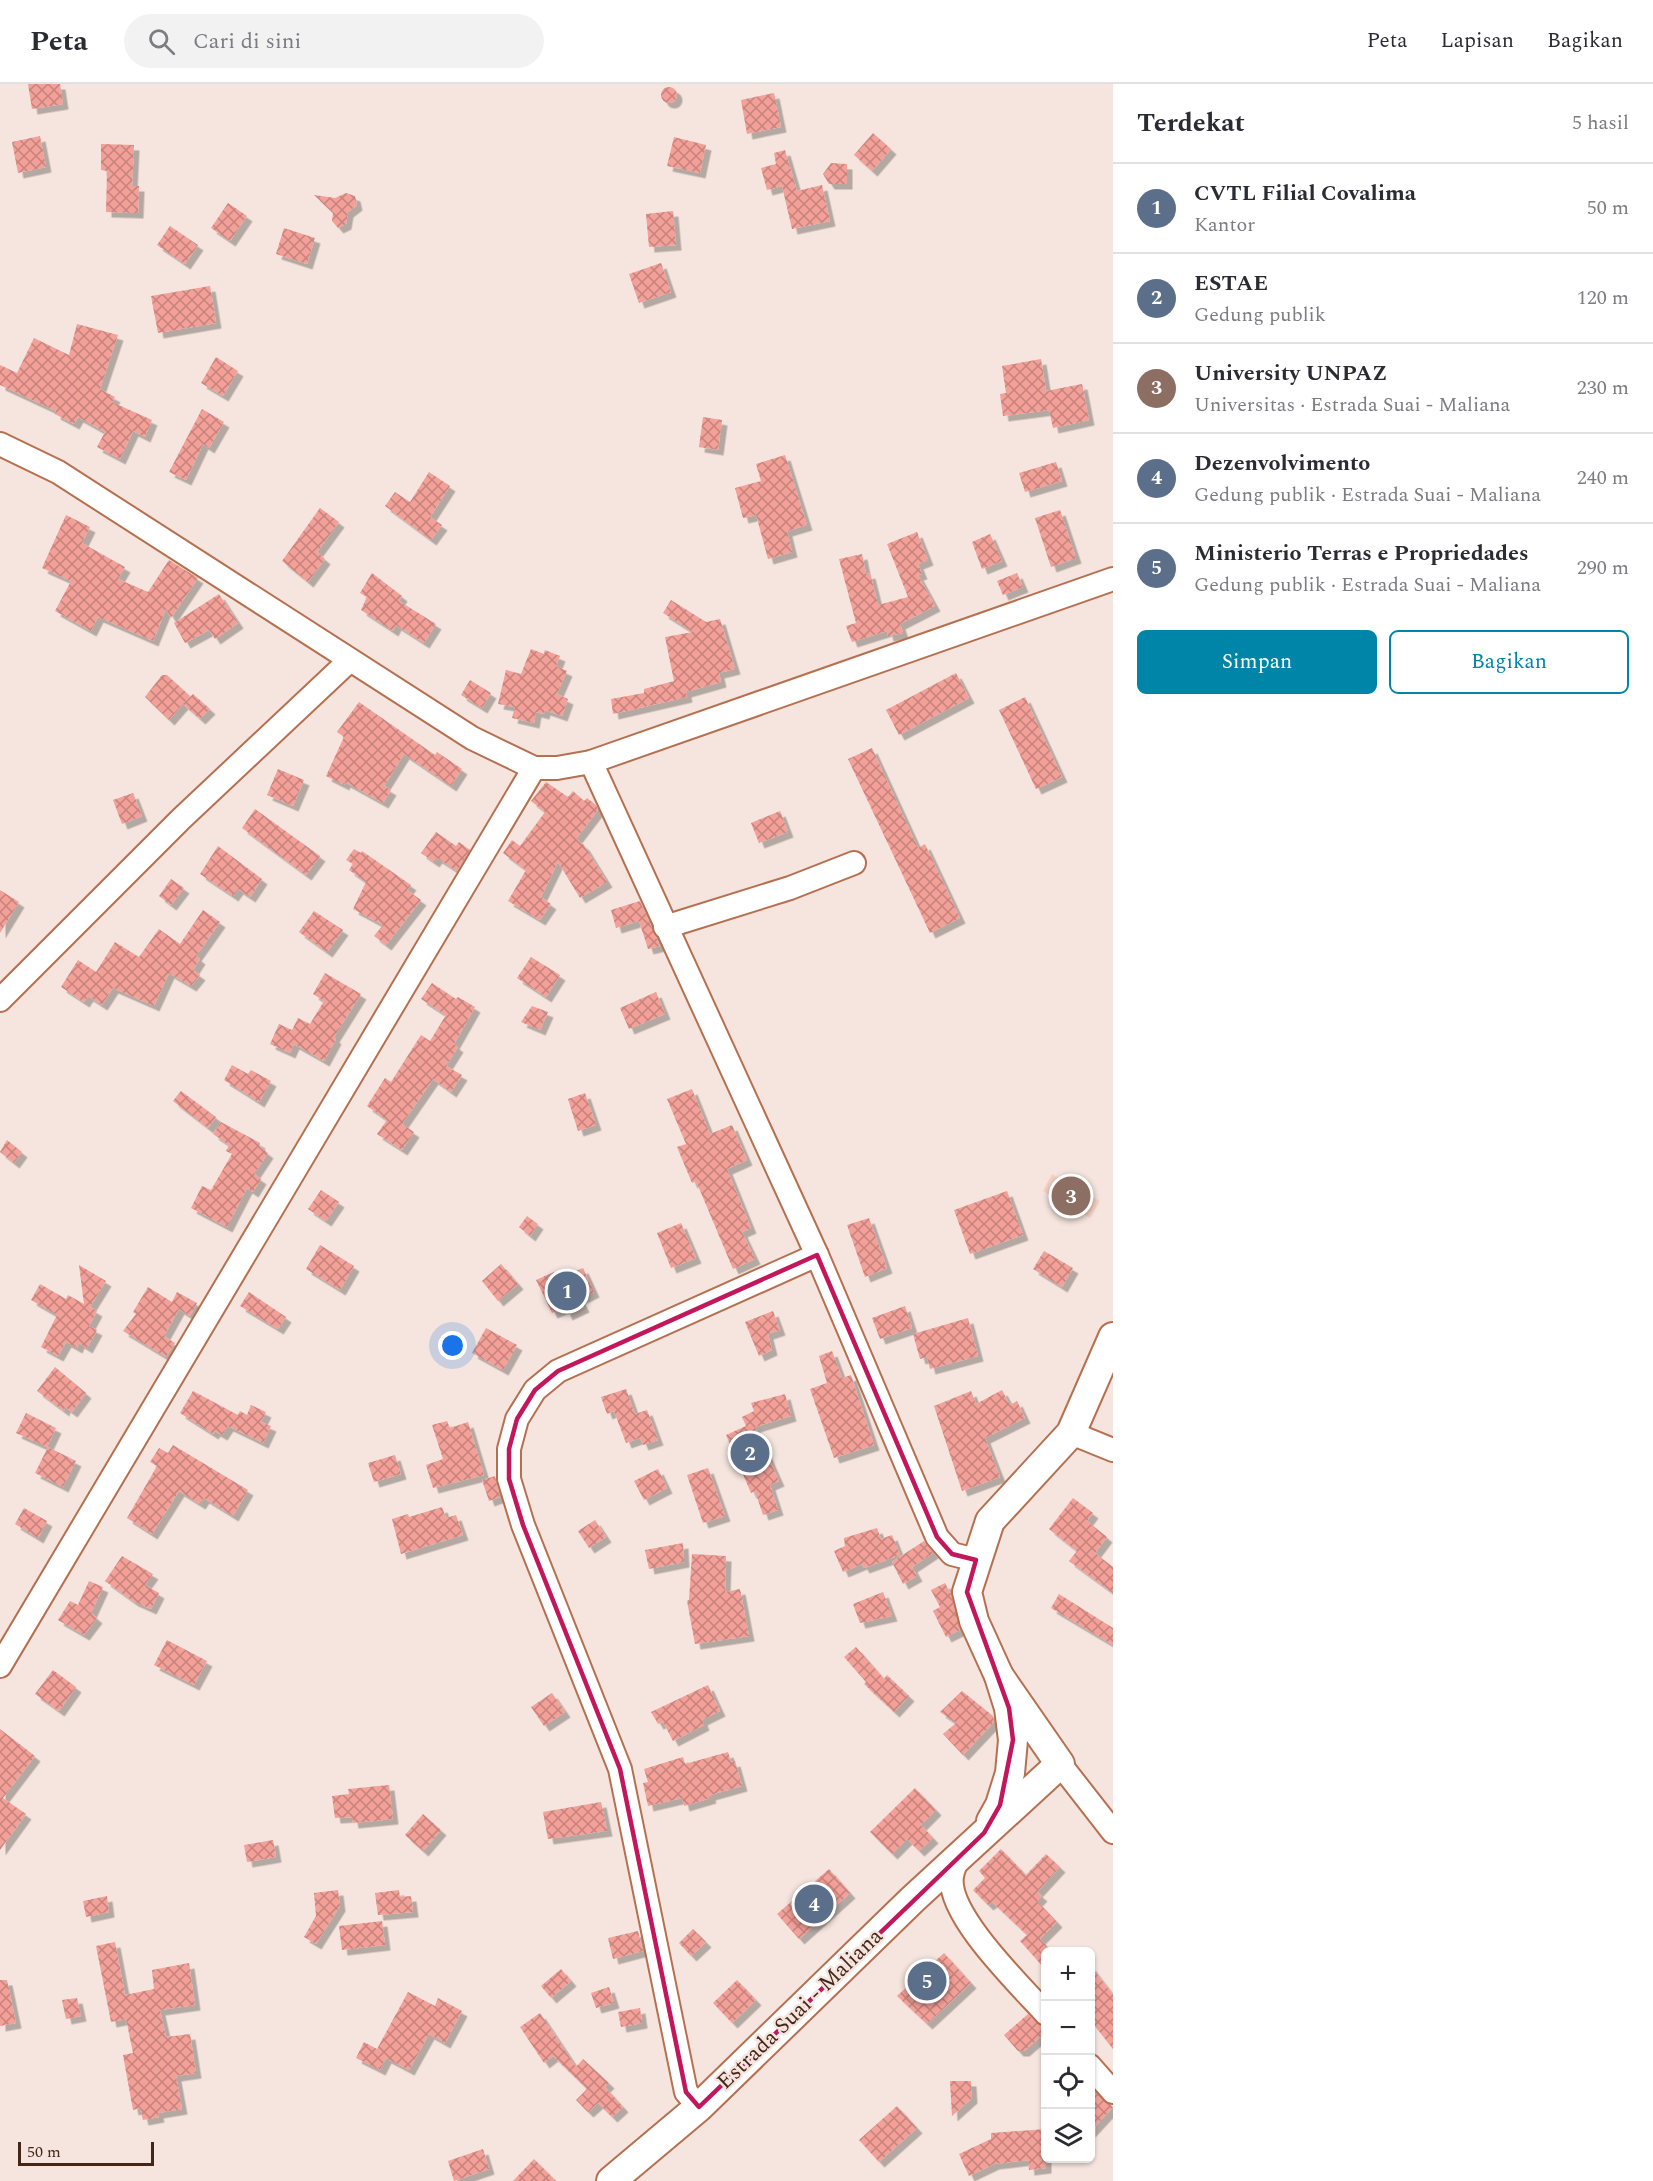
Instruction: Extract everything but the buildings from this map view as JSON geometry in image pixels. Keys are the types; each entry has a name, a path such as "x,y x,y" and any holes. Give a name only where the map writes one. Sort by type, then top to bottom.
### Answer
{"main road":[{"name":"Estrada Suai - Maliana","path":"984,1833 1000,1804 1011,1762 1013,1740 1009,1708 999,1676 974,1621 967,1592 990,1521 1071,1433 1113,1337"},
{"name":"Estrada Suai - Maliana","path":"611,2181 699,2107 913,1899 1060,1764 999,1676"}],"street":[{"path":"0,444 58,472 472,738 534,768 557,768 591,762 1113,579"},
{"path":"0,1000 181,819 349,661"},
{"path":"591,762 817,1255 937,1537 952,1554 976,1560"},
{"path":"0,1666 534,768"},
{"path":"665,927 790,888 854,863"},
{"path":"699,2107 686,2092 620,1769 523,1524 509,1479 509,1449 516,1419 535,1390 558,1371 817,1255"},
{"path":"1071,1433 1113,1450"},
{"path":"1060,1764 1113,1832"},
{"path":"957,1858 951,1877 957,1905 968,1925 1041,2008"},
{"path":"913,1899 931,1899 957,1905"},
{"path":"1095,2072 1113,2092"}],"highlighted area":[{"path":"817,1255 937,1537 952,1554 976,1560 967,1592 1009,1708 1013,1740 1000,1805 984,1833 699,2107 686,2092 620,1769 523,1525 509,1479 509,1449 517,1419 535,1390 558,1371"}],"shaded area":[{"path":"1052,1174 1100,1201 1090,1218 1043,1191"}],"place":[{"name":"University UNPAZ","path":"1071,1196"},
{"name":"CVTL Filial Covalima","path":"567,1291"},
{"name":"ESTAE","path":"750,1453"},
{"name":"Dezenvolvimento","path":"814,1904"},
{"name":"Ministerio Terras e Propriedades","path":"927,1981"}]}
